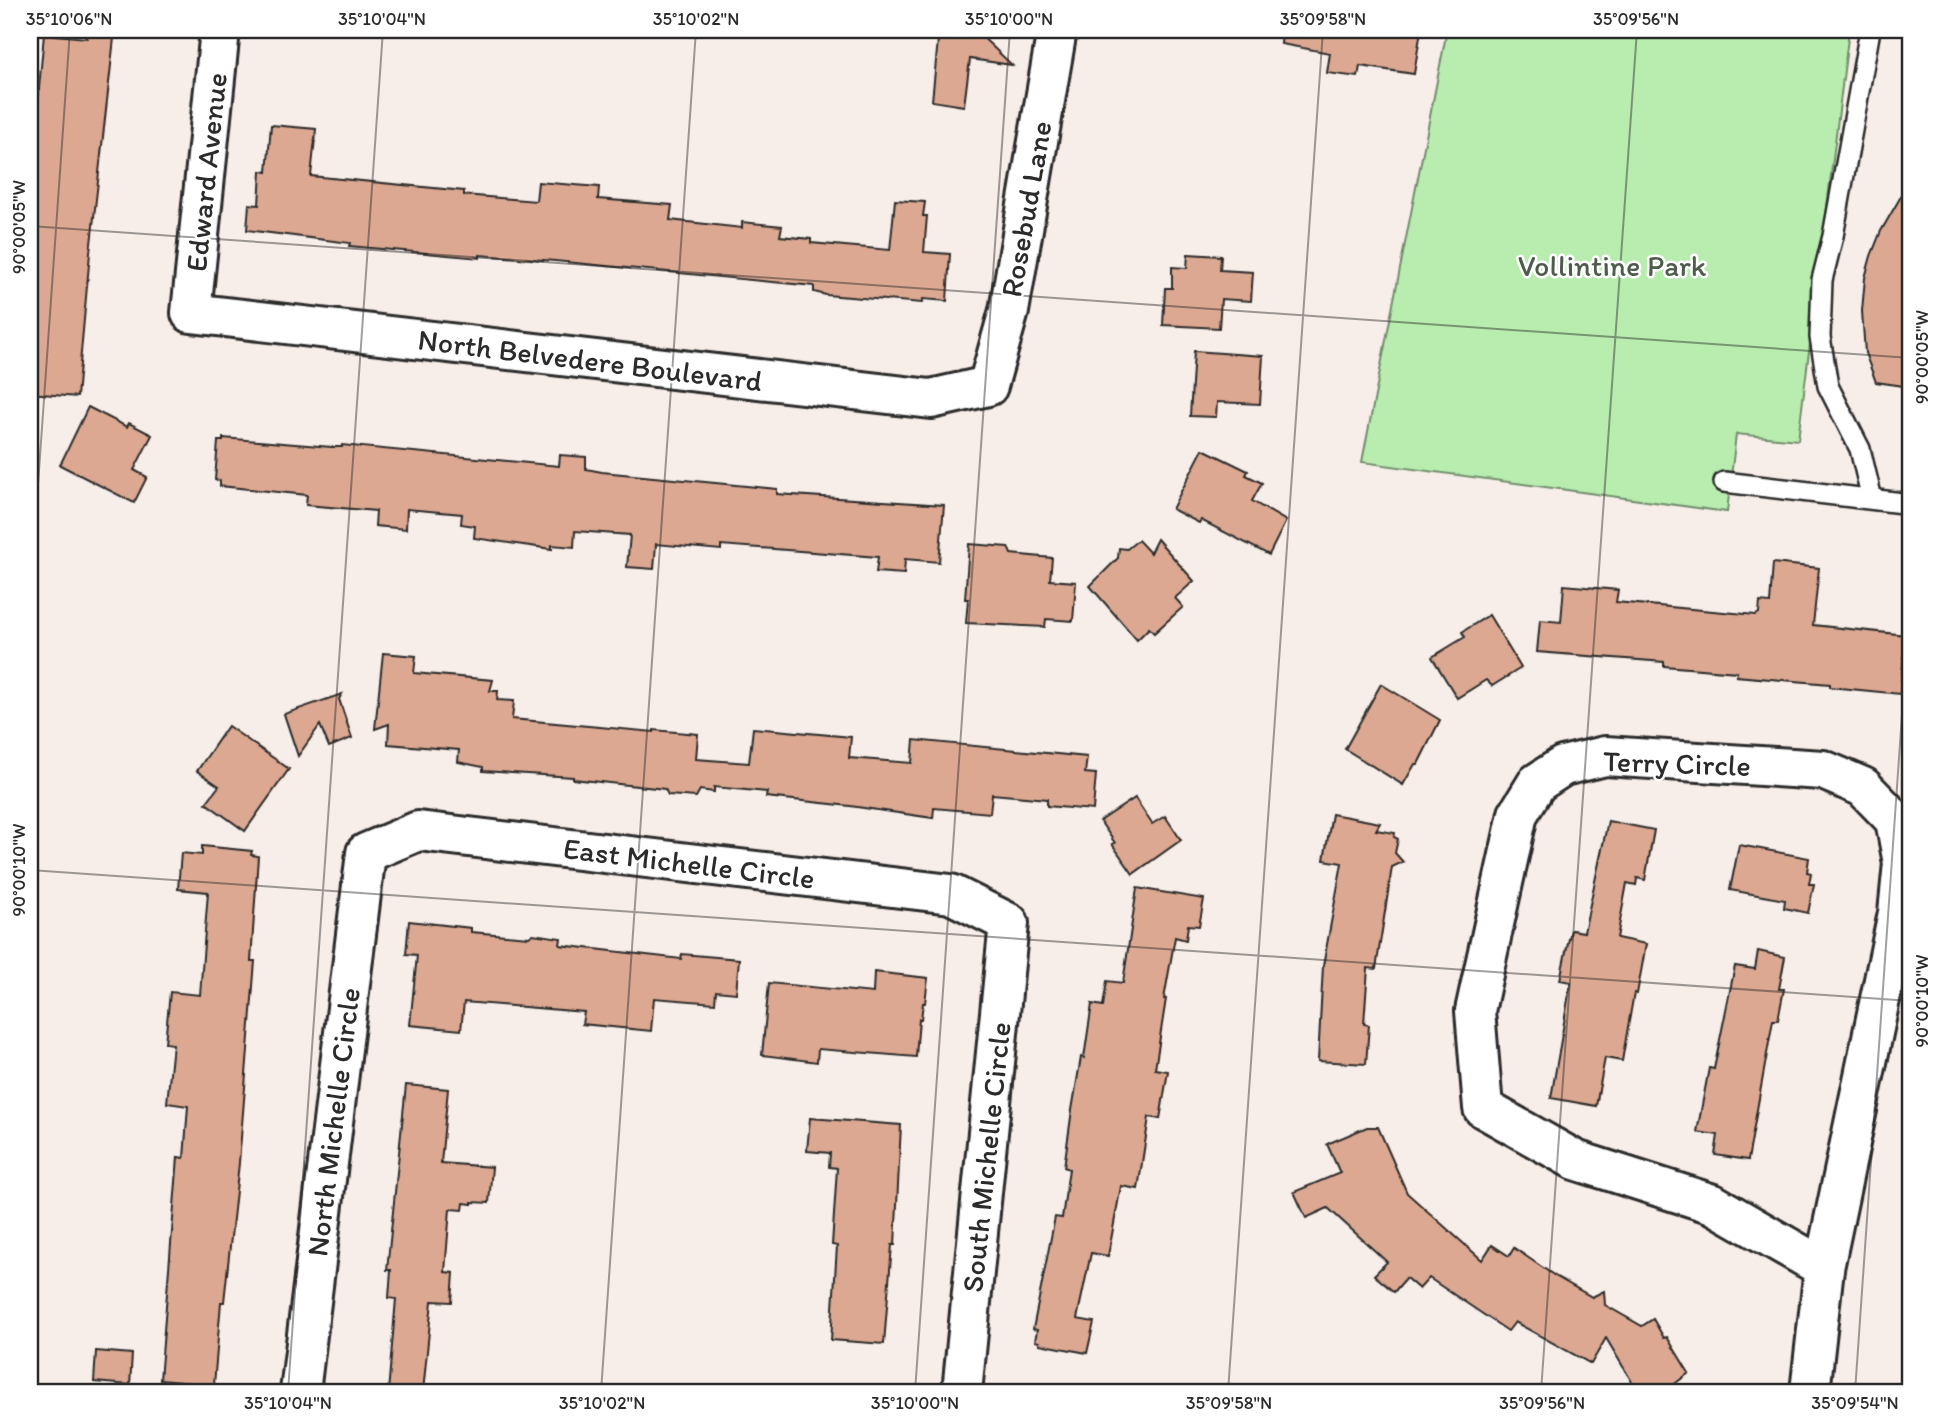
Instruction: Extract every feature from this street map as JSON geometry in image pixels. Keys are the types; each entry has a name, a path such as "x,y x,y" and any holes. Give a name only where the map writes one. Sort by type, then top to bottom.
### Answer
{"street":[{"name":"Edward Avenue","path":"191,313 220,30"},
{"name":"Rosebud Lane","path":"988,386 1009,311 1057,30"},
{"name":"North Belvedere Boulevard","path":"191,313 931,399 988,386"},
{"name":"Terry Circle","path":"1810,1392 1824,1268 1898,914 1903,863 1895,820 1863,787 1823,770 1605,756 1563,766 1537,783 1518,814 1505,867 1475,1011 1483,1108 1576,1160 1713,1205 1824,1268"},
{"name":"East Michelle Circle","path":"366,853 418,831 951,894 1009,923"},
{"name":"North Michelle Circle","path":"300,1392 366,853"},
{"name":"South Michelle Circle","path":"962,1392 1009,923"}],"lane":[{"path":"1870,30 1833,236 1822,280 1820,337 1828,386 1860,449 1872,499"},
{"path":"1724,482 1911,503"}],"green space":[{"name":"Vollintine Park","path":"1447,30 1849,30 1798,440 1736,434 1727,512 1362,462"}],"building":[{"path":"939,30 975,30 1012,65 970,59 964,106 932,101"},
{"path":"1282,30 1421,30 1414,74 1360,66 1358,77 1327,73 1330,53 1281,44"},
{"path":"88,32 114,38 77,397 30,393 30,186 44,34 87,38"},
{"path":"271,125 316,129 311,176 536,201 538,182 599,187 598,199 672,205 670,220 742,228 742,222 782,226 780,236 811,239 811,243 890,250 895,200 925,202 923,216 927,216 924,252 950,254 947,301 923,299 922,303 826,295 814,292 814,286 555,261 480,255 480,258 349,246 350,243 247,230 249,204 259,205 261,171 267,172"},
{"path":"1911,179 1911,387 1876,382 1865,353 1862,311 1865,278 1871,256 1881,231"},
{"path":"1188,254 1221,256 1220,270 1253,272 1251,301 1221,299 1219,328 1163,325 1165,288 1172,288 1172,267 1187,268"},
{"path":"1194,351 1263,356 1260,404 1217,402 1216,417 1190,416"},
{"path":"88,407 127,427 129,423 152,435 134,470 147,477 134,503 60,465"},
{"path":"223,438 332,447 342,445 559,466 560,455 586,457 586,469 602,472 777,489 777,494 944,505 939,562 905,559 904,574 876,572 878,557 721,545 721,550 656,544 654,569 627,567 630,535 575,531 574,547 552,545 552,549 474,538 475,526 461,524 462,514 407,509 406,529 375,526 376,511 306,505 307,495 220,486 220,481 215,480 218,441 223,441"},
{"path":"1203,449 1248,471 1246,475 1262,483 1252,501 1286,521 1269,555 1201,520 1199,523 1172,509"},
{"path":"1157,539 1194,581 1175,598 1183,607 1154,633 1149,628 1137,640 1090,586 1118,558 1119,548 1127,549 1138,540 1150,553"},
{"path":"969,544 1008,547 1011,554 1052,558 1050,580 1076,582 1073,621 1046,619 1045,627 966,623"},
{"path":"1773,563 1819,568 1813,625 1906,635 1900,694 1830,687 1830,684 1736,676 1737,672 1664,666 1664,662 1537,652 1540,620 1561,622 1564,585 1618,590 1616,602 1756,615 1759,613 1760,602 1770,603"},
{"path":"1489,615 1521,668 1492,686 1486,680 1457,698 1432,657 1465,637 1462,632"},
{"path":"383,653 416,656 414,673 493,680 490,691 498,691 497,700 514,701 512,719 698,734 696,759 749,763 753,728 851,737 849,758 912,763 914,740 1087,757 1085,773 1096,774 1093,810 1047,806 1047,799 992,794 990,813 934,808 933,818 766,797 767,792 714,787 714,792 700,790 696,797 668,795 665,789 573,777 483,771 483,767 458,762 459,750 388,744 389,724 375,729"},
{"path":"1381,684 1440,720 1418,764 1415,764 1403,785 1345,749"},
{"path":"342,694 339,699 352,738 329,747 320,725 298,756 284,714"},
{"path":"228,726 289,769 245,831 206,803 219,786 197,771"},
{"path":"1135,798 1152,824 1165,816 1181,840 1133,874 1100,821"},
{"path":"1332,814 1380,823 1376,830 1395,833 1394,837 1398,839 1395,853 1403,862 1392,867 1376,969 1368,968 1364,1024 1369,1025 1366,1064 1318,1061 1323,966 1342,863 1324,860"},
{"path":"1608,821 1654,830 1645,880 1637,878 1636,885 1627,883 1617,938 1646,944 1637,994 1634,993 1622,1061 1605,1058 1596,1106 1551,1098 1571,982 1560,980 1571,930 1584,932"},
{"path":"1739,845 1809,858 1809,884 1814,884 1808,913 1784,908 1785,900 1730,890"},
{"path":"202,846 252,851 251,855 258,856 251,961 255,961 239,1163 224,1302 221,1302 214,1385 160,1380 178,1157 184,1158 188,1106 167,1103 173,1044 165,1043 170,992 200,995 208,892 178,889 181,853 202,855"},
{"path":"1137,888 1204,899 1199,926 1188,925 1186,940 1175,937 1155,1069 1168,1071 1160,1119 1149,1117 1138,1189 1121,1186 1108,1256 1091,1253 1077,1319 1094,1322 1087,1353 1039,1344 1035,1341 1037,1330 1033,1329 1055,1217 1062,1218 1069,1169 1064,1167 1092,1004 1103,1006 1107,981 1123,983"},
{"path":"409,921 471,928 471,932 529,937 533,934 561,938 560,945 681,959 682,954 739,959 736,993 716,991 715,1003 654,998 651,1031 582,1024 584,1012 464,1002 461,1030 410,1025 417,955 406,954"},
{"path":"1758,951 1785,957 1779,989 1784,989 1778,1020 1773,1020 1748,1160 1715,1155 1718,1135 1697,1132 1709,1068 1714,1069 1735,966 1755,969"},
{"path":"874,972 928,978 925,1003 919,1019 916,1057 818,1049 817,1062 762,1055 769,983 873,993"},
{"path":"406,1085 448,1089 441,1163 492,1167 489,1203 464,1203 463,1210 450,1209 445,1272 454,1273 452,1302 432,1301 423,1392 388,1392 396,1299 389,1298 391,1270 387,1270"},
{"path":"810,1118 901,1125 895,1245 892,1245 884,1344 831,1340 837,1246 832,1245 837,1168 829,1167 830,1153 807,1151"},
{"path":"1367,1127 1378,1127 1407,1193 1482,1260 1492,1245 1509,1256 1514,1248 1592,1297 1604,1291 1605,1305 1642,1326 1653,1319 1689,1373 1664,1392 1638,1392 1606,1338 1591,1364 1515,1322 1508,1331 1429,1278 1419,1289 1406,1278 1394,1292 1374,1275 1387,1262 1328,1208 1306,1218 1294,1192 1340,1173 1327,1144"},
{"path":"96,1351 132,1354 130,1385 94,1382"}]}
